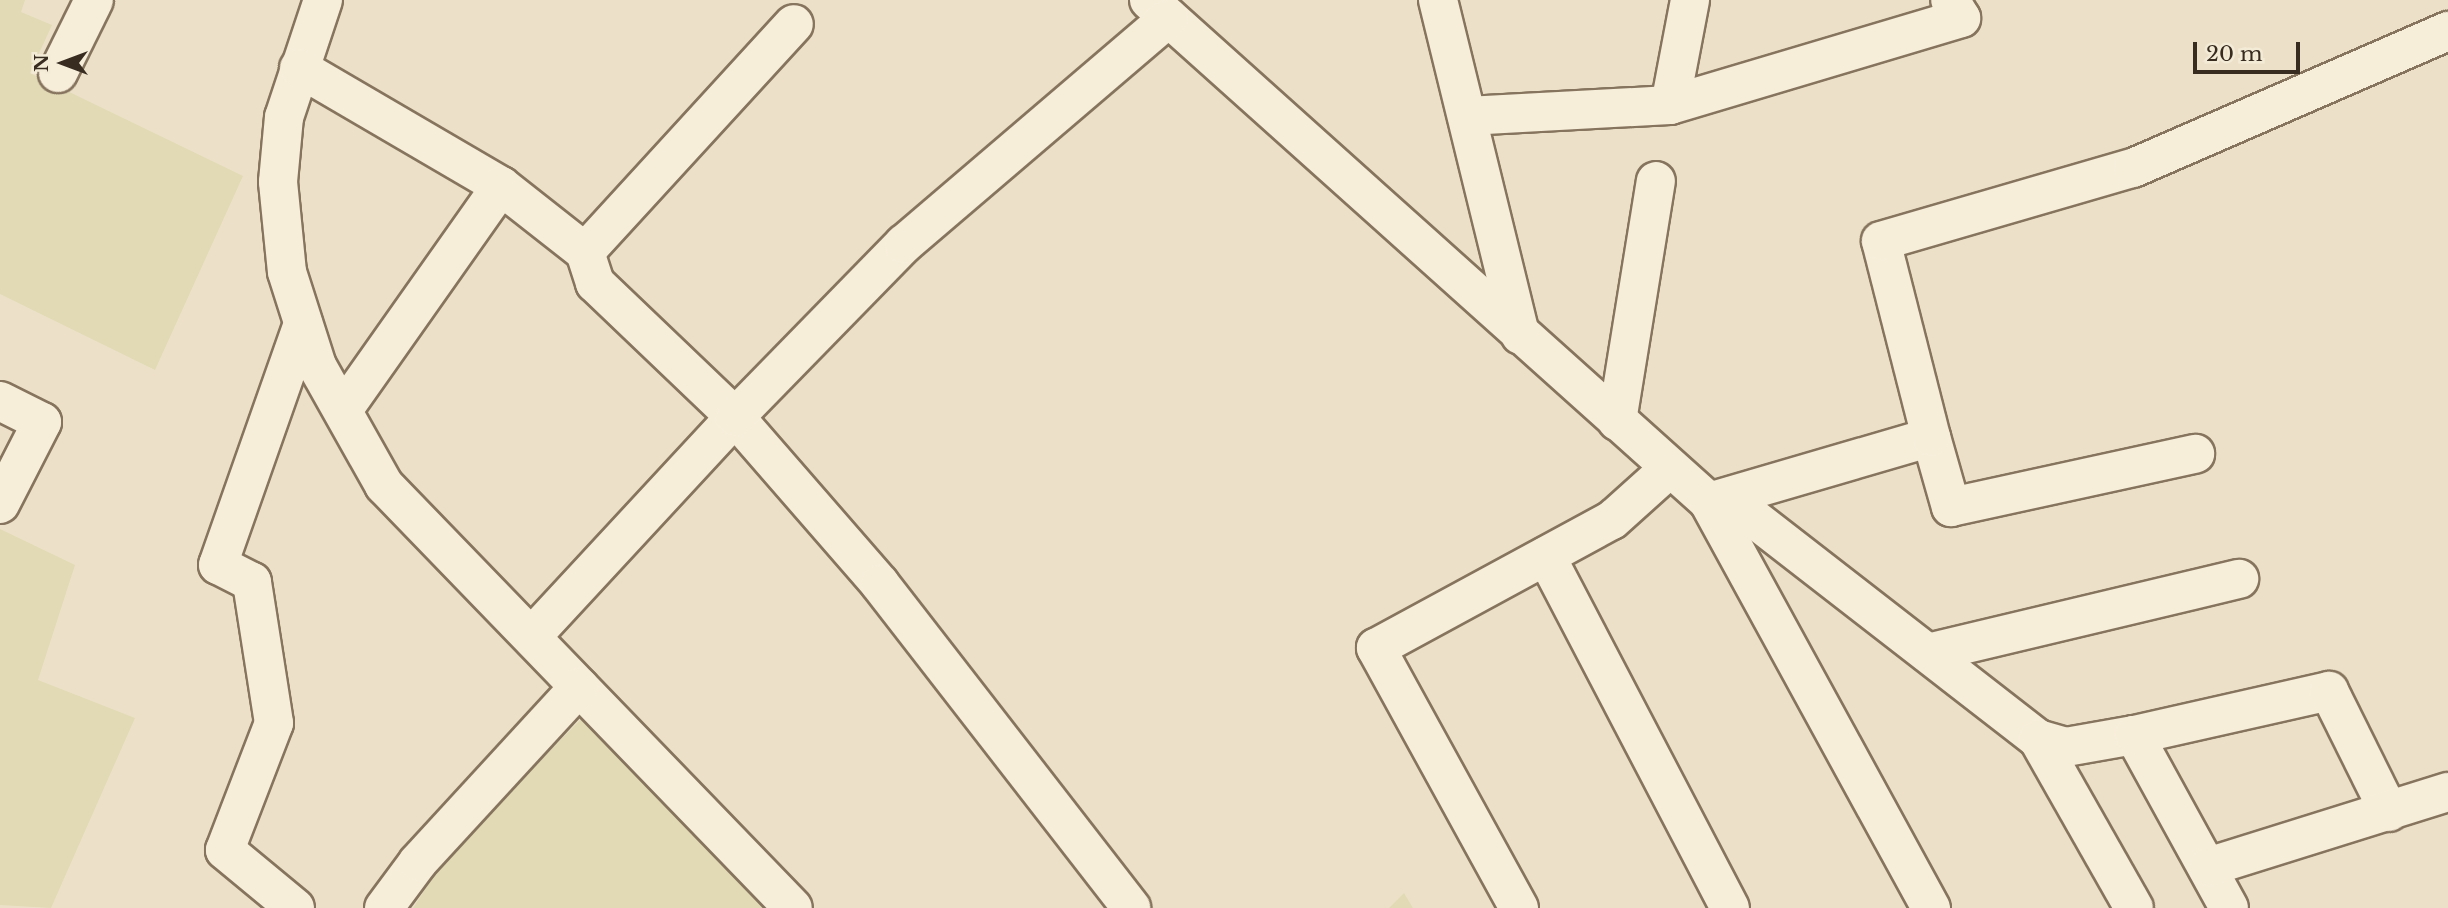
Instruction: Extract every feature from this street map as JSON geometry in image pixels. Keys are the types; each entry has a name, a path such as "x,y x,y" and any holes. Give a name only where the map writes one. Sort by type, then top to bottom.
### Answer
{"street":[{"path":"58,73 94,0"},
{"path":"323,0 284,117 278,182 287,272 317,366 384,485 533,635 579,687 793,908"},
{"path":"1438,0 1520,335"},
{"path":"1670,105 1690,0"},
{"path":"1467,116 1670,105 1961,18 1950,0"},
{"path":"533,635 735,417 904,244 1162,6 1520,335 1709,502 1931,908"},
{"path":"585,252 794,24"},
{"path":"2195,454 1951,507 1881,241 2133,168 2448,31"},
{"path":"299,68 501,186 585,252 595,283 735,417 880,584 1132,908"},
{"path":"1618,421 1656,181"},
{"path":"343,410 501,186"},
{"path":"295,908 225,850 274,723 252,582 218,565 303,323"},
{"path":"0,401 42,422 0,505"},
{"path":"1709,502 1931,437"},
{"path":"1519,908 1376,648 1612,520 1670,468"},
{"path":"1709,502 1748,514 2038,739 2066,747 2134,735 2329,691 2389,811"},
{"path":"1546,556 1730,908"},
{"path":"1928,653 2239,579"},
{"path":"384,908 418,862 579,687"},
{"path":"2134,735 2229,908"},
{"path":"2038,739 2134,908"},
{"path":"2207,867 2448,792"}],"shaded area":[{"path":"0,0 25,0 21,12 52,25 30,73 243,176 155,370 0,294"},
{"path":"0,529 75,565 38,680 135,718 51,908 0,905"},
{"path":"582,718 771,908 413,908 447,856"},
{"path":"1404,893 1413,908 1389,908"}]}
